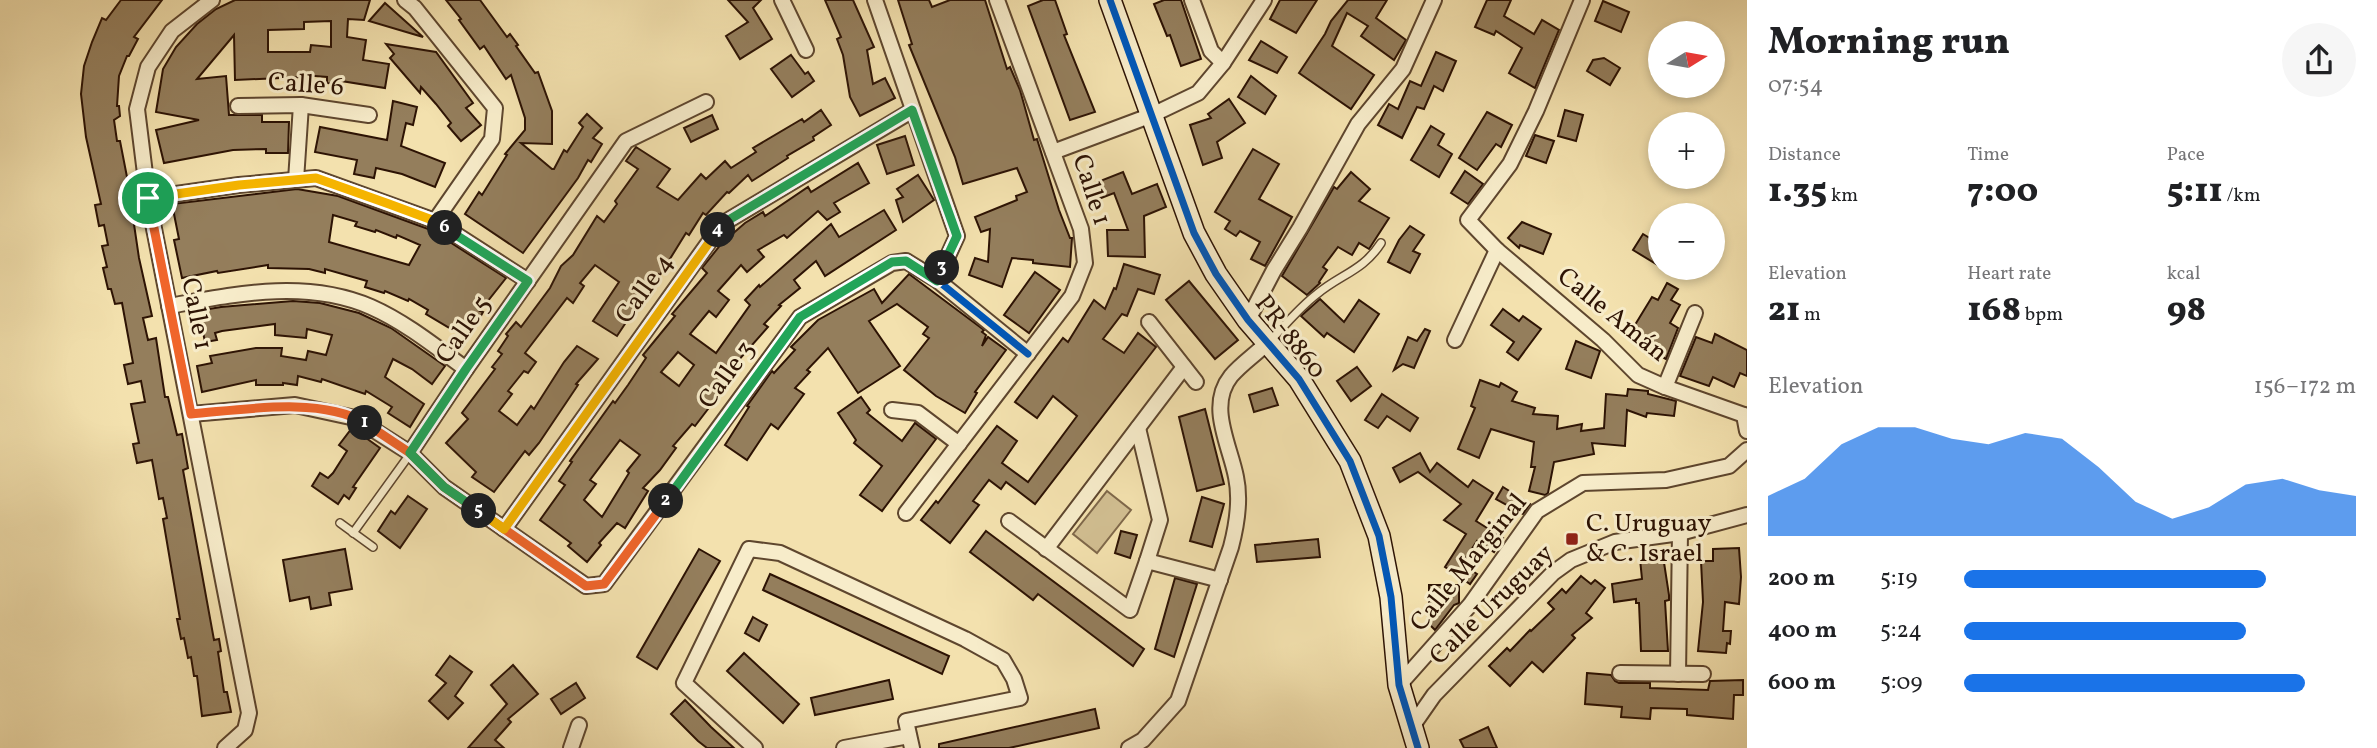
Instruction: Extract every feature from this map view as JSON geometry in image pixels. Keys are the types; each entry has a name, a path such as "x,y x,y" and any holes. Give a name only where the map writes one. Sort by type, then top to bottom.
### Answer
{"street":[{"name":"Calle 1","path":"212,0 172,31 148,67 137,109 148,198 249,713 245,730 225,748"},
{"path":"405,0 415,8 495,108 492,139 435,221"},
{"path":"782,0 806,50"},
{"path":"875,0 957,236 937,281"},
{"name":"Calle 1","path":"906,513 1072,296 1085,263 1081,229 997,0"},
{"name":"PR-8860","path":"1110,0 1194,233 1216,274 1248,320 1299,379 1350,461 1379,536 1391,597 1399,685 1418,748"},
{"path":"1192,0 1211,51 1223,63"},
{"path":"1053,152 1152,115 1198,93 1223,63 1264,0"},
{"path":"1248,320 1273,270 1300,228 1358,124 1403,69 1434,0"},
{"name":"Calle Amán","path":"1582,0 1536,111 1510,164 1468,220 1497,250 1603,340 1639,375 1665,387 1746,412"},
{"name":"Calle 5","path":"410,453 626,141 706,102"},
{"path":"296,180 301,105"},
{"name":"Calle 6","path":"238,106 301,105 369,115"},
{"name":"Calle 4","path":"504,529 722,224 912,110"},
{"path":"148,198 316,178 435,221 528,281"},
{"path":"1455,340 1497,250"},
{"name":"Calle 3","path":"504,529 586,586 604,584 800,317 892,262 906,261 937,281 1028,354"},
{"path":"169,306 235,294 299,290 344,298 383,313 466,369"},
{"path":"1665,387 1695,313"},
{"path":"1149,322 1196,382"},
{"path":"1129,748 1143,740 1178,701 1220,580 1237,524 1238,498 1236,477 1221,424 1222,397 1230,377 1268,343"},
{"path":"1046,549 1184,367"},
{"path":"191,414 295,405 355,418 410,453 444,487 504,529"},
{"path":"892,410 918,414 959,444"},
{"path":"1746,412 1747,431"},
{"path":"1009,521 1130,610 1160,520 1138,428"},
{"name":"Calle Marginal","path":"1399,685 1470,605 1537,511 1583,483 1666,480 1729,466 1747,450"},
{"name":"Calle Uruguay","path":"1410,728 1434,695 1553,573 1572,559 1615,542 1680,533 1747,515"},
{"path":"1678,674 1680,533"},
{"path":"755,748 684,683 749,549 780,553 965,639 1003,660 1014,679 1020,698 906,721 910,742 844,748"},
{"path":"1147,561 1220,580"},
{"path":"1620,673 1703,674"},
{"path":"571,748 579,725"}],"lane":[{"path":"1268,343 1317,293 1360,267 1381,243"},
{"path":"353,533 410,453"},
{"path":"340,523 373,547"}],"shaded area":[{"path":"1107,491 1131,510 1097,553 1073,534"}],"building":[{"path":"121,0 162,0 134,37 138,39 119,76 117,106 120,116 114,120 152,316 143,318 148,340 156,338 165,397 168,397 177,435 182,434 188,468 183,470 214,640 219,639 221,651 218,652 224,692 227,692 231,712 202,716 197,676 194,676 184,638 181,639 177,619 180,619 163,519 167,518 163,498 159,499 152,460 137,463 133,444 139,443 131,404 145,402 141,381 128,384 124,365 133,363 122,303 115,304 103,268 107,267 102,246 108,245 104,225 99,226 95,205 101,204 86,137 81,94 84,66 102,18 106,20"},
{"path":"235,0 370,0 364,20 348,19 347,37 366,40 363,60 389,64 385,88 341,81 341,84 327,83 327,77 303,75 235,80 234,35 197,79 226,76 229,115 262,115 262,122 289,122 288,153 266,153 266,149 233,150 164,163 156,130 199,120 156,112 163,69 176,47 197,24 216,9","holes":["331,21 331,47 311,45 310,52 268,52 268,30 304,29 304,22"]},
{"path":"446,0 480,0 507,37 510,34 535,73 538,72 552,111 552,144 521,143 552,169 583,127 579,123 587,114 602,128 593,138 602,144 591,162 588,160 578,178 523,253 465,214 479,192 482,195 507,155 505,154 525,130 525,118 511,75 506,79 484,46 480,49"},
{"path":"728,0 761,0 753,8 772,39 740,59 726,36 748,22"},
{"path":"825,0 853,0 874,47 867,50 873,84 885,78 895,98 860,116 850,97 843,55 837,39 841,37"},
{"path":"898,0 929,0 932,7 950,0 985,0 1007,69 1010,67 1020,90 1034,140 1037,139 1059,210 1072,238 1070,267 1012,258 1002,287 969,275 975,258 988,262 990,229 981,232 975,217 1017,200 1016,196 1027,192 1017,168 963,184 955,157 909,45 912,44"},
{"path":"1043,0 1055,0 1067,34 1064,35 1095,112 1070,120 1028,6"},
{"path":"1164,0 1181,0 1201,59 1181,66 1170,35 1167,36 1154,4"},
{"path":"1280,0 1317,0 1296,33 1270,19"},
{"path":"1348,0 1387,0 1376,18 1406,40 1394,60 1361,36 1368,26 1347,13 1332,46 1374,75 1351,109 1299,73 1331,21"},
{"path":"1487,0 1511,0 1504,16 1534,34 1542,20 1559,30 1535,88 1509,73 1522,48 1496,31 1494,35 1475,27"},
{"path":"1603,1 1629,12 1621,32 1595,21"},
{"path":"385,3 423,37 369,21"},
{"path":"1261,41 1287,57 1277,73 1249,60"},
{"path":"386,44 436,52 473,103 466,108 481,125 461,141 448,126 451,123 436,104 421,87 420,93 390,58 394,54"},
{"path":"1436,52 1456,61 1443,91 1434,86 1424,109 1417,107 1402,138 1378,125 1389,104 1398,109 1410,81 1421,86"},
{"path":"791,55 805,74 808,72 814,81 792,97 771,69"},
{"path":"1604,58 1620,68 1610,85 1587,71 1593,60"},
{"path":"1251,76 1276,96 1265,114 1238,97"},
{"path":"1229,99 1245,123 1217,142 1222,158 1203,165 1190,125 1211,118 1208,114"},
{"path":"393,101 417,107 413,125 406,123 401,146 445,163 435,187 402,174 376,168 374,178 354,174 357,160 315,152 320,127 387,140"},
{"path":"821,110 831,125 813,137 814,140 752,181 748,175 727,192 706,215 703,213 689,235 686,233 617,336 593,321 619,282 595,265 580,283 584,286 573,303 567,298 525,353 536,362 528,373 524,371 508,391 512,394 499,411 517,425 531,406 534,409 577,346 598,359 576,384 578,385 539,443 529,455 525,451 494,492 472,477 476,472 446,443 468,419 462,413 495,369 492,367 502,354 498,351 508,336 506,334 516,322 521,327 550,288 561,266 573,255 597,216 604,222 617,204 615,201 638,169 626,161 636,147 670,169 657,187 678,200 701,174 706,179 725,161 731,168 756,152 753,148 802,119 804,122"},
{"path":"1565,110 1583,115 1576,141 1558,136"},
{"path":"1487,112 1512,125 1501,147 1496,144 1477,170 1459,158"},
{"path":"712,115 718,129 691,142 684,128"},
{"path":"1431,126 1444,134 1438,145 1452,154 1439,177 1411,160"},
{"path":"1535,135 1554,141 1546,163 1526,156"},
{"path":"905,136 914,165 887,174 877,145"},
{"path":"1253,149 1279,164 1259,199 1292,217 1265,266 1251,259 1260,242 1240,231 1236,236 1225,229 1230,221 1215,212"},
{"path":"858,163 869,183 834,203 840,212 827,220 818,211 787,238 784,235 758,250 764,257 747,272 741,265 718,291 729,300 716,317 709,311 690,334 716,353 750,305 745,300 831,224 839,237 884,210 896,230 825,276 816,261 794,280 800,288 779,305 781,306 764,324 768,327 736,363 708,409 695,426 692,424 673,446 676,448 643,488 648,491 625,528 617,523 587,562 568,546 571,543 540,520 565,485 559,481 572,462 570,461 613,401 615,403 628,385 646,358 643,355 675,316 672,314 707,273 702,268 722,243 763,212 765,216 808,187 811,192","holes":["678,352 694,365 679,386 661,372","620,440 640,455 627,471 629,473 602,517 584,500 596,484 590,480"]},
{"path":"1465,171 1483,184 1468,204 1451,193"},
{"path":"1123,172 1132,194 1157,184 1166,207 1144,216 1145,257 1108,256 1107,230 1128,230 1114,193 1091,202 1085,187"},
{"path":"1351,172 1370,189 1359,201 1389,218 1369,249 1359,243 1352,255 1338,247 1323,267 1327,270 1320,283 1307,295 1282,276 1334,187 1337,189"},
{"path":"918,175 934,200 903,222 896,200 903,197 897,189"},
{"path":"297,189 338,196 431,230 506,278 480,311 483,312 468,339 426,314 428,310 409,299 408,301 385,291 384,293 365,287 367,281 325,269 325,273 309,269 268,268 268,265 182,278 174,240 179,239 172,204","holes":["333,215 357,222 355,226 396,238 397,235 420,245 409,265 329,242"]},
{"path":"1522,222 1551,234 1543,254 1520,245 1519,248 1508,238"},
{"path":"1410,226 1424,235 1413,251 1420,254 1410,273 1388,262"},
{"path":"1643,234 1648,237 1648,259 1633,250"},
{"path":"1124,264 1160,275 1154,294 1138,289 1127,316 1122,314 1103,339 1124,353 1138,333 1156,347 1035,504 1006,482 1001,489 989,480 973,501 979,505 950,543 921,520 936,501 938,503 997,426 1017,441 1002,463 1028,482 1077,416 1053,396 1037,418 1015,402 1063,338 1068,342 1094,300 1105,309 1114,288 1116,289"},
{"path":"1035,272 1060,290 1029,333 1004,315"},
{"path":"909,274 984,330 982,332 986,335 982,346 988,337 1006,350 975,392 977,393 965,413 936,396 904,370 929,338 923,334 928,327 897,304 869,321 900,366 858,393 828,348 807,370 810,372 795,388 804,394 778,429 771,424 747,460 725,445 749,407 747,406 772,371 774,373 795,350 791,347 818,320 874,289 882,303"},
{"path":"1189,281 1238,340 1215,359 1166,300"},
{"path":"1667,283 1678,289 1671,300 1680,305 1670,323 1678,328 1666,359 1649,350 1653,343 1630,333 1652,297 1658,300"},
{"path":"1320,299 1344,322 1359,300 1379,314 1354,352 1327,333 1324,337 1301,316"},
{"path":"293,301 320,303 359,313 391,328 445,366 432,384 393,359 385,377 424,404 410,427 388,413 392,407 366,391 365,394 322,379 321,382 298,376 297,385 256,385 256,380 202,392 197,366 212,363 210,356 256,348 282,348 281,356 306,360 308,351 326,355 332,335 307,329 306,338 275,335 275,324 222,331 215,333 217,340 205,342 203,332 195,333 191,315 198,314 197,311 221,307"},
{"path":"1503,309 1519,321 1523,316 1541,329 1518,360 1507,352 1514,342 1491,325"},
{"path":"1425,329 1430,331 1414,368 1403,364 1394,370 1408,337 1417,341"},
{"path":"1715,334 1747,350 1747,376 1740,373 1734,387 1713,377 1709,386 1680,376 1696,337 1712,343"},
{"path":"1576,341 1600,351 1591,378 1566,369"},
{"path":"1357,367 1371,386 1351,401 1337,381"},
{"path":"1480,380 1499,387 1501,383 1517,392 1512,401 1535,408 1533,414 1558,416 1557,429 1582,424 1581,431 1604,428 1606,394 1627,396 1628,389 1648,391 1648,394 1676,401 1674,416 1647,413 1646,417 1627,410 1625,446 1592,443 1594,454 1554,462 1548,493 1545,495 1529,491 1535,467 1531,467 1534,442 1491,429 1479,458 1458,449 1475,408 1471,406"},
{"path":"1272,388 1278,405 1254,412 1249,395"},
{"path":"1382,394 1418,418 1410,431 1387,416 1378,428 1365,420"},
{"path":"861,397 870,410 867,413 902,441 915,423 936,439 882,511 860,495 882,466 854,443 856,440 838,413"},
{"path":"1205,409 1224,484 1197,491 1179,417"},
{"path":"352,428 380,448 353,487 356,488 349,499 344,495 338,504 312,486 320,473 328,478 333,473 347,451 339,445"},
{"path":"1420,453 1430,472 1437,463 1468,487 1473,480 1493,493 1476,521 1503,538 1494,552 1477,541 1462,564 1477,574 1470,584 1445,567 1466,534 1444,520 1461,504 1418,472 1400,482 1393,468"},
{"path":"1503,487 1530,504 1523,514 1496,499"},
{"path":"408,496 427,509 400,548 378,531 391,511 395,514"},
{"path":"1202,497 1224,504 1212,547 1190,541"},
{"path":"986,531 1144,649 1133,666 1038,594 1033,600 970,552"},
{"path":"1121,531 1137,535 1130,558 1115,553"},
{"path":"1318,539 1320,557 1257,562 1255,545"},
{"path":"1739,548 1739,604 1725,602 1723,631 1731,631 1730,644 1727,643 1726,653 1698,651 1703,602 1701,561 1713,561 1713,549"},
{"path":"345,549 352,589 329,593 331,605 311,609 309,597 290,601 283,560"},
{"path":"699,549 720,561 657,669 637,657"},
{"path":"1663,556 1669,595 1669,600 1665,601 1668,651 1641,651 1639,603 1636,603 1636,599 1614,602 1612,584 1642,579 1640,559"},
{"path":"770,574 949,656 942,674 763,590"},
{"path":"1581,576 1591,584 1595,580 1605,588 1586,613 1592,618 1572,635 1575,638 1543,672 1532,662 1510,686 1489,666 1507,648 1510,651 1554,609 1548,603 1562,589 1566,593"},
{"path":"1175,578 1197,584 1174,657 1155,649"},
{"path":"1429,585 1459,585 1459,603 1454,605 1435,630 1429,624 1440,605 1429,605"},
{"path":"753,617 767,625 759,641 745,633"},
{"path":"744,653 799,704 783,723 727,671"},
{"path":"450,656 472,672 455,696 463,703 448,719 429,701 446,683 436,675"},
{"path":"513,665 538,694 508,719 511,722 495,740 504,748 468,748 507,704 491,685"},
{"path":"1587,673 1611,675 1619,683 1650,683 1650,688 1708,690 1710,681 1743,680 1743,695 1734,695 1733,719 1687,715 1687,709 1651,708 1650,719 1621,717 1622,707 1585,704"},
{"path":"889,680 893,699 815,715 811,698"},
{"path":"576,683 585,698 561,714 551,699"},
{"path":"685,700 734,748 707,748 698,741 671,714"},
{"path":"1095,709 1099,728 1009,748 939,748 939,744"},
{"path":"1488,727 1497,748 1464,748 1460,740"}],"cycle path":[{"path":"1110,0 1194,233 1216,274 1248,320 1299,379 1350,461 1379,536 1391,597 1399,685 1418,748"},
{"path":"191,414 295,405 355,418 410,453 444,487 586,586 604,584 800,317 892,263 906,261 937,280 1028,354"}],"place":[{"name":"C. Uruguay & C. Israel","path":"1572,539"}],"route":[{"path":"148,198 191,414 295,405 355,418 410,453 444,487 586,586 604,584 800,317 892,262 906,261 937,281 957,236 912,110 722,224 504,529 444,487 410,453 528,281 435,221 316,178 239,185 148,198"}]}
